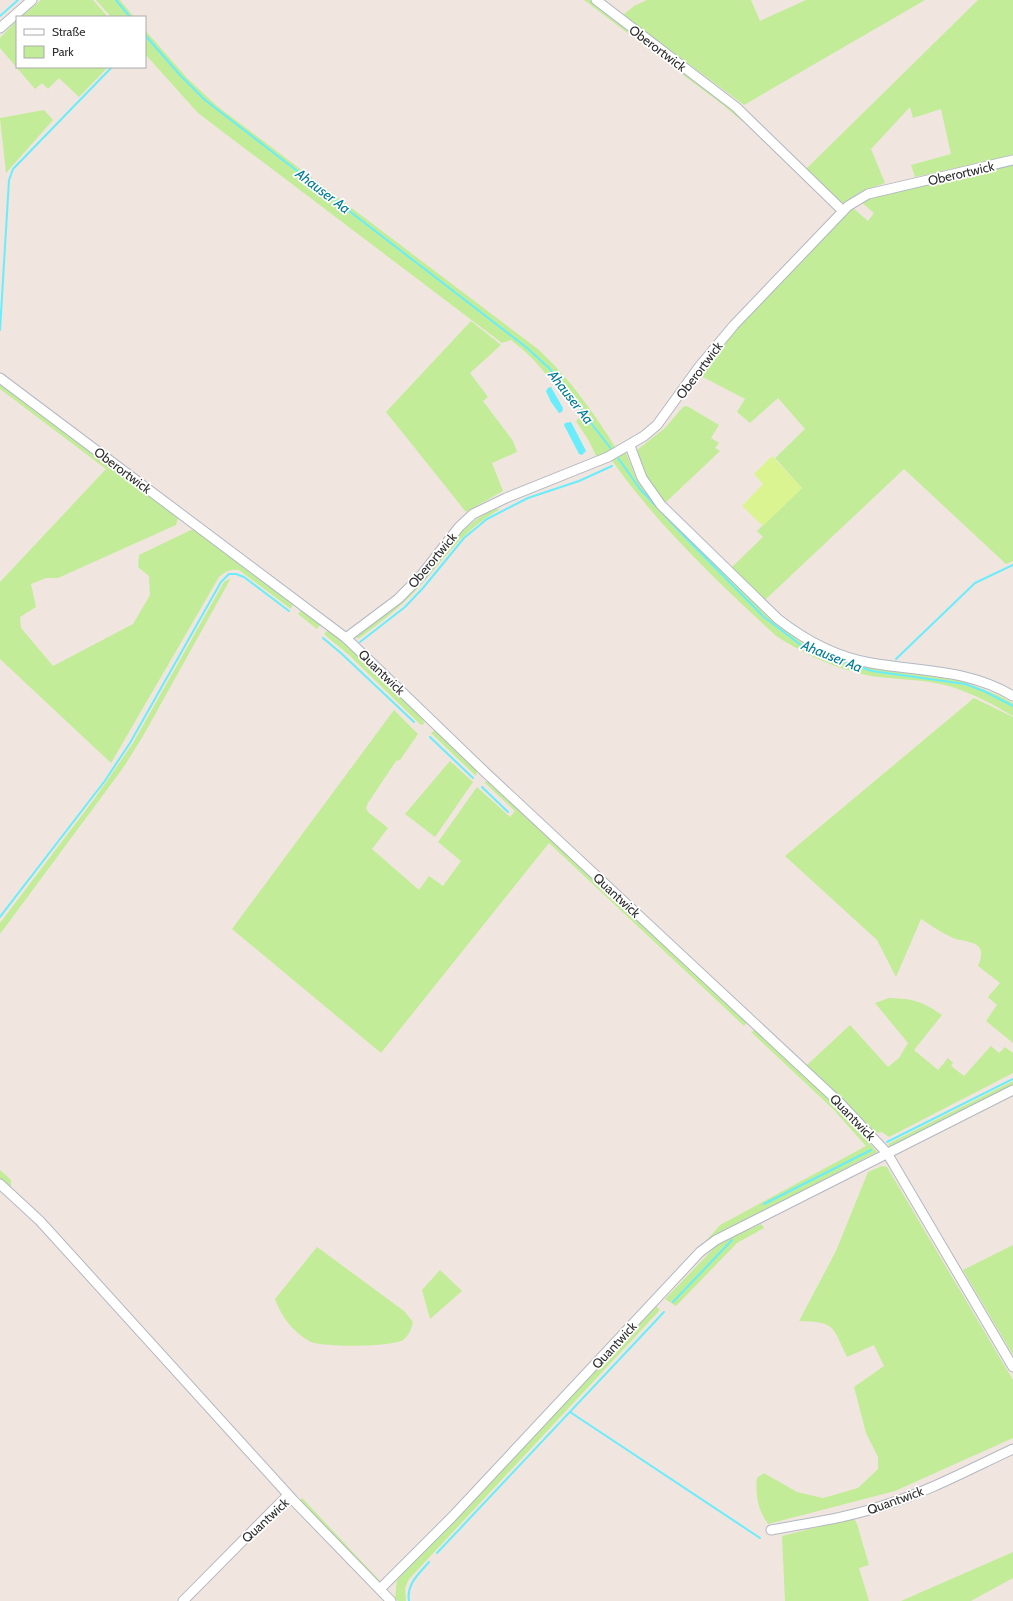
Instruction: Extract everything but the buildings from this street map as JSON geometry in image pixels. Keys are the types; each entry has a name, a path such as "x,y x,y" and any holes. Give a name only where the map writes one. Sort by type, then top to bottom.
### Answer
{"street":[{"path":"0,28 32,0"},
{"name":"Oberortwick","path":"596,0 736,107 842,211"},
{"name":"Oberortwick","path":"0,378 346,638 398,599 420,577 459,527 473,514 506,498 608,457 630,446 657,425 699,367 734,325 842,211 853,202 868,194 1013,160"},
{"path":"630,446 642,478 661,505 778,619 792,630 827,650 850,658 871,663 921,668 966,676 998,687 1013,696"},
{"name":"Quantwick","path":"346,638 485,772 841,1104 887,1153 1013,1367"},
{"name":"Quantwick","path":"380,1589 452,1517 700,1252 716,1240 736,1229 1013,1090"},
{"path":"0,1184 40,1221 288,1495"},
{"name":"Quantwick","path":"771,1530 881,1506 909,1496 1013,1449"},
{"name":"Quantwick","path":"183,1601 288,1495 391,1601"}],"green space":[{"path":"41,0 93,0 107,16 22,16"},
{"path":"96,0 120,0 133,16 110,16"},
{"path":"584,0 592,0 723,99 746,120 743,122 723,105"},
{"path":"647,0 751,0 760,21 806,0 925,0 744,105 623,15 634,6"},
{"path":"978,0 1013,0 1013,155 915,177 911,165 951,154 941,109 913,118 910,107 871,149 885,183 862,191 841,205 806,169"},
{"path":"16,21 16,67 0,48 0,38"},
{"path":"146,31 187,78 217,106 539,350 572,385 600,423 617,450 597,458 589,441 576,421 585,412 558,375 548,377 531,357 511,340 502,343 198,113 146,55"},
{"path":"17,68 107,68 79,97 59,78 48,89 42,83 35,89"},
{"path":"44,110 53,120 6,173 0,118"},
{"path":"1013,165 1013,561 1006,564 904,469 765,600 731,568 763,537 757,531 802,488 775,458 805,429 778,398 750,423 737,412 745,399 701,376 739,325 836,220 853,208 868,221 874,213 860,201"},
{"path":"471,321 501,345 470,373 488,397 483,401 513,441 517,452 492,463 503,491 466,512 386,412"},
{"path":"0,382 178,518 176,525 58,578 46,578 31,584 36,607 20,617 21,628 53,666 133,624 150,595 149,576 138,567 139,555 195,528 293,604 291,609 239,570 228,571 219,577 111,763 0,659 0,582 106,469 0,389"},
{"path":"687,406 719,425 711,438 719,443 715,448 720,451 665,503 646,476 637,450 665,428 683,407"},
{"path":"625,451 636,478 649,497 766,614 798,640 825,654 867,667 962,681 1000,696 1013,703 1013,716 976,696 942,684 871,676 846,670 810,655 776,636 689,552 648,507 611,459"},
{"path":"772,456 802,488 763,526 742,506 763,484 754,474"},
{"path":"493,509 500,509 487,517 465,535 405,601 358,639 356,637 398,604 459,534 477,519"},
{"path":"231,578 143,736 123,768 0,934 0,923 95,798 133,743 224,582"},
{"path":"301,610 321,624 317,629 298,614"},
{"path":"328,630 353,651 423,719 424,724 421,725 349,655 324,634"},
{"path":"974,698 1013,717 1013,1043 986,1021 997,1005 988,997 1000,983 978,966 981,951 978,946 951,937 921,919 896,977 877,940 785,856"},
{"path":"394,710 418,734 400,760 396,761 366,808 368,812 388,828 372,849 419,890 429,876 443,886 461,861 438,842 477,787 510,817 515,811 484,782 489,782 747,1022 744,1026 549,843 381,1053 232,929"},
{"path":"435,730 477,770 476,776 431,733"},
{"path":"450,761 473,782 435,837 405,814"},
{"path":"889,998 912,1000 929,1007 942,1015 914,1050 938,1070 948,1058 953,1063 951,1066 964,1076 991,1046 999,1053 1005,1047 1013,1053 1013,1073 889,1137 882,1132 875,1133 807,1065 850,1025 888,1067 899,1058 908,1043 875,1003"},
{"path":"755,1030 842,1111 877,1152 705,1242 720,1225 866,1146 833,1109 751,1032"},
{"path":"1013,1081 1013,1086 890,1148 888,1144"},
{"path":"882,1166 887,1167 1013,1380 1013,1438 895,1491 768,1524 760,1508 756,1490 757,1478 764,1473 797,1492 823,1498 858,1488 878,1469 878,1457 866,1433 854,1387 884,1366 874,1345 847,1357 835,1332 831,1328 820,1323 799,1321 836,1251 868,1172"},
{"path":"0,1170 11,1180 11,1189 0,1179"},
{"path":"761,1224 764,1228 737,1243 676,1306 665,1299 719,1243"},
{"path":"1013,1245 1013,1355 963,1270"},
{"path":"317,1247 404,1311 413,1322 410,1332 405,1339 385,1344 356,1346 327,1345 309,1341 288,1323 275,1299"},
{"path":"440,1270 462,1291 430,1319 422,1290"},
{"path":"655,1305 660,1310 409,1579 405,1588 406,1601 398,1601 395,1598 397,1580"},
{"path":"302,1498 381,1582 378,1585 298,1503"},
{"path":"854,1518 869,1565 859,1568 869,1601 785,1601 782,1536"},
{"path":"1013,1552 1013,1578 971,1601 901,1601"}],"water":[{"path":"551,387 563,408 562,412 559,413 551,402 546,391"},
{"path":"571,422 586,451 582,455 579,454 564,425 565,423"}],"waterway":[{"path":"0,16 18,0"},
{"name":"Ahauser Aa","path":"116,0 129,16"},
{"name":"Ahauser Aa","path":"146,36 180,75 205,100 526,347 549,368 564,385 612,450"},
{"path":"0,330 9,180 13,169 111,68"},
{"name":"Ahauser Aa","path":"616,455 640,489 686,538 764,617 801,645 822,655 872,671 965,684 984,691 1013,706"},
{"path":"360,642 405,607 423,588 464,538 487,519 528,498 579,481 612,466"},
{"path":"896,659 975,583 1013,565"},
{"path":"0,917 104,782 130,743 221,582 229,574 236,574 244,577 289,611"},
{"path":"323,638 414,722"},
{"path":"430,737 473,778"},
{"path":"482,787 508,812"},
{"path":"887,1142 1013,1079"},
{"path":"764,1204 871,1150"},
{"path":"673,1302 732,1240"},
{"path":"437,1553 664,1312"},
{"path":"570,1412 760,1538"},
{"path":"409,1601 409,1589 411,1584 429,1562"}]}
